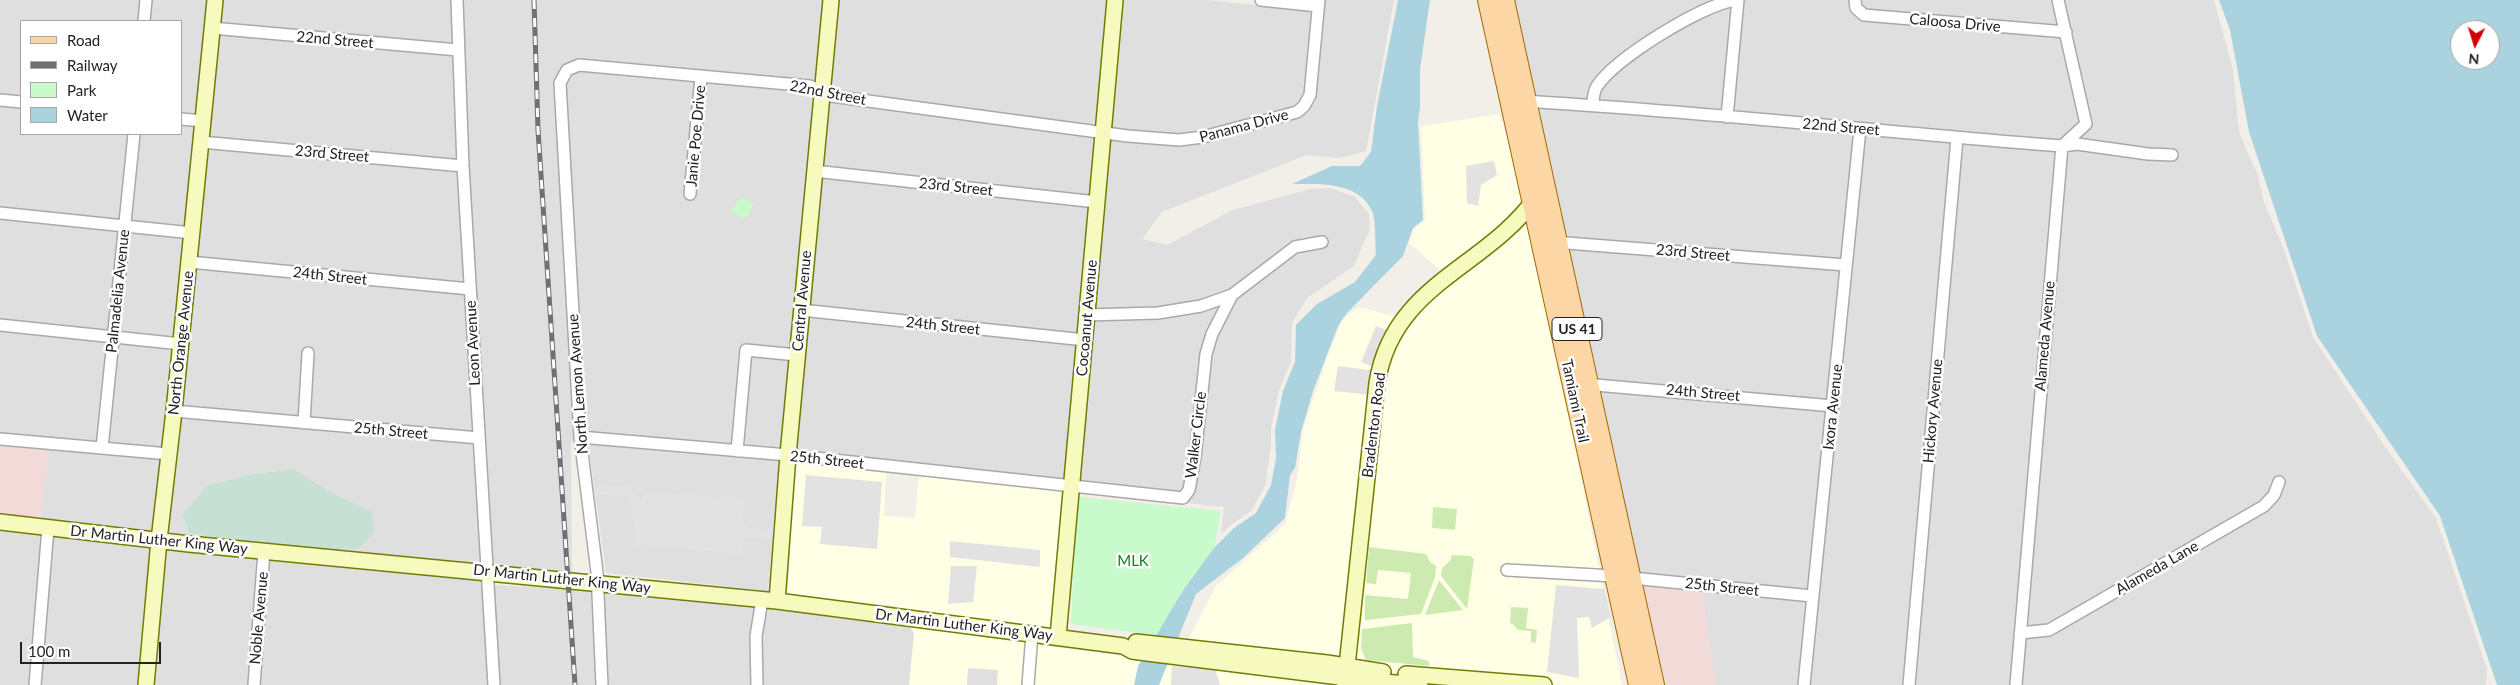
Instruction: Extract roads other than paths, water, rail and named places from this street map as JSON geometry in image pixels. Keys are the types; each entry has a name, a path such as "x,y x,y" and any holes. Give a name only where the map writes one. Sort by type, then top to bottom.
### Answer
{"main road":[{"name":"Tamiami Trail","path":"1487,0 1638,685"},
{"name":"Tamiami Trail","path":"1505,0 1655,685"},
{"path":"1607,544 1621,570 1632,578"},
{"path":"1614,576 1626,590 1639,613"}],"street":[{"path":"144,20 146,0"},
{"name":"North Orange Avenue","path":"146,685 158,540 174,411 216,0"},
{"name":"Leon Avenue","path":"457,0 463,166 494,685"},
{"name":"Central Avenue","path":"777,601 801,310 831,0"},
{"name":"Cocoanut Avenue","path":"1058,637 1115,0"},
{"path":"1261,0 1318,3"},
{"path":"1592,105 1596,88 1645,45 1679,22 1713,5 1734,0"},
{"path":"1727,117 1738,0"},
{"name":"Caloosa Drive","path":"1855,0 1856,8 1864,15 2066,32"},
{"path":"2058,0 2086,124 2062,146"},
{"name":"Panama Drive","path":"1103,132 1170,140 1190,140 1297,112 1304,106 1310,95 1318,3"},
{"name":"22nd Street","path":"212,28 458,50"},
{"name":"22nd Street","path":"560,82 568,70 580,65 810,86 831,96 1103,132"},
{"name":"Janie Poe Drive","path":"690,194 701,77"},
{"name":"North Lemon Avenue","path":"560,82 580,437 598,583 602,685"},
{"path":"0,100 20,102"},
{"name":"22nd Street","path":"1510,101 1592,105 2062,146 2077,144 2148,154 2172,155"},
{"path":"182,119 203,121"},
{"name":"Ixora Avenue","path":"1804,685 1812,596 1834,406 1860,129"},
{"name":"Palmadelia Avenue","path":"102,448 134,135"},
{"name":"Hickory Avenue","path":"1909,685 1957,138"},
{"name":"23rd Street","path":"201,142 463,166"},
{"name":"Alameda Avenue","path":"2016,685 2062,146"},
{"name":"23rd Street","path":"814,171 1097,202"},
{"name":"Bradenton Road","path":"1510,225 1524,191 1526,175"},
{"name":"Bradenton Road","path":"1347,679 1377,383 1384,356 1394,333 1418,301 1437,283 1480,252 1510,225 1532,203 1545,181"},
{"path":"0,213 192,233"},
{"name":"23rd Street","path":"1540,240 1846,264"},
{"name":"Walker Circle","path":"1087,315 1179,310 1232,295 1295,246 1322,242"},
{"name":"24th Street","path":"189,262 470,289"},
{"name":"Walker Circle","path":"1073,485 1178,498 1187,496 1195,457 1206,354 1212,334 1232,295"},
{"name":"24th Street","path":"801,310 1085,340"},
{"path":"0,325 181,344"},
{"path":"737,451 746,350 797,355"},
{"path":"304,423 308,353"},
{"name":"24th Street","path":"1572,383 1834,406"},
{"name":"25th Street","path":"174,411 479,438"},
{"name":"25th Street","path":"580,437 1073,485"},
{"path":"0,439 169,454"},
{"name":"Alameda Lane","path":"2020,633 2049,630 2264,506 2274,495 2279,482"},
{"name":"Dr Martin Luther King Way","path":"0,522 264,551 777,601 1221,656 1347,679 1420,685"},
{"path":"35,685 48,528"},
{"name":"Noble Avenue","path":"254,685 264,551"},
{"path":"1507,570 1614,576"},
{"name":"25th Street","path":"1632,578 1812,596"},
{"path":"757,685 756,636 762,600"},
{"path":"1028,685 1032,634"},
{"name":"Dr Martin Luther King Way","path":"1347,679 1544,685"}],"water":[{"path":"1398,0 1430,0 1420,69 1418,122 1423,220 1413,228 1403,256 1346,314 1338,326 1313,391 1301,432 1295,468 1290,475 1285,518 1243,558 1196,594 1159,685 1134,685 1138,666 1182,592 1214,548 1234,528 1256,513 1271,485 1276,458 1275,430 1283,391 1295,362 1296,325 1317,304 1355,282 1376,255 1375,226 1372,211 1366,201 1358,194 1337,186 1292,184 1332,166 1360,166 1371,152 1377,106"},
{"path":"2219,0 2520,0 2520,685 2497,685 2440,516 2317,336 2249,132 2230,30"}],"railway":[{"path":"534,0 538,130 575,685"}],"park label":[{"name":"MLK","path":"1133,561"}]}
